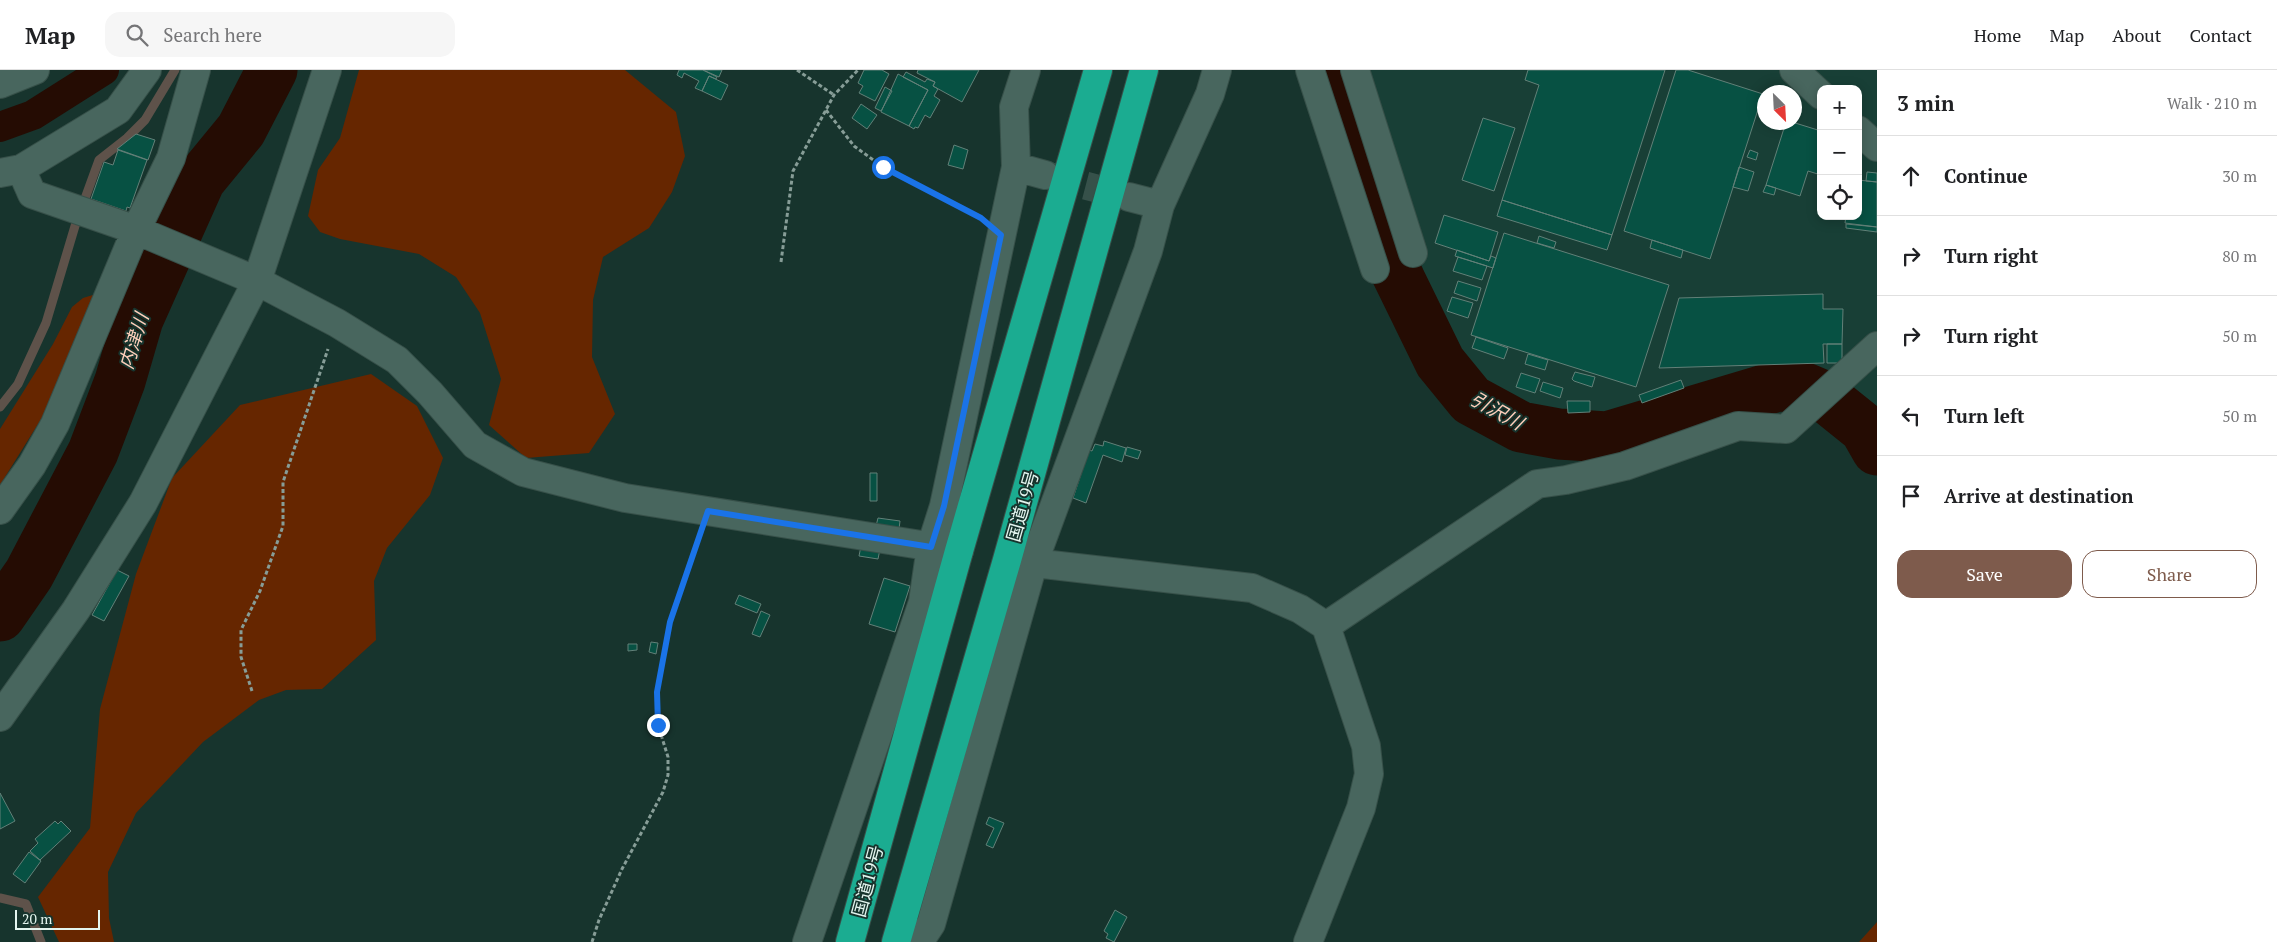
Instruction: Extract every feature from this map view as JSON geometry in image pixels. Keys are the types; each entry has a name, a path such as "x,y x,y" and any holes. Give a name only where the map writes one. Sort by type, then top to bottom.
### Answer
{"highway":[{"name":"国道19号","path":"850,942 959,551 1098,70"},
{"name":"国道19号","path":"896,942 1020,562 1144,70"}],"street":[{"path":"0,84 35,70"},
{"path":"147,70 118,110 11,171 32,194 136,230 257,280 337,323 397,360 430,393 474,445 523,472 625,498 959,551"},
{"path":"0,510 32,465 55,424 136,230 171,158 196,70"},
{"path":"0,717 76,610 143,503 257,280 327,70"},
{"path":"807,942 924,602 931,547 944,506 1016,167 1014,107 1026,70"},
{"path":"919,942 931,924 1020,562 1148,251 1160,205 1210,94 1217,70"},
{"path":"1310,70 1375,269"},
{"path":"1355,70 1413,253"},
{"path":"1794,70 1817,91"},
{"path":"1862,134 1877,147"},
{"path":"1016,167 1045,175"},
{"path":"1129,197 1160,205"},
{"path":"1326,626 1537,484 1566,480 1625,466 1738,426 1786,429 1877,346"},
{"path":"1020,562 1252,588 1300,610 1326,626 1366,746 1369,774 1361,808 1308,942"}],"path":[{"path":"797,70 834,95"},
{"path":"781,262 793,171 834,95 858,70"},
{"path":"826,110 854,146 875,162 981,218 1001,235"},
{"path":"252,691 241,657 241,630 260,591 283,526 282,482 337,323"},
{"path":"592,942 599,920 622,869 663,792 668,775 668,757 658,725 657,692 670,622 708,511"}],"shaded area":[{"path":"359,70 625,70 676,112 685,156 672,192 649,228 603,257 593,300 592,357 615,414 589,453 526,458 489,425 501,379 480,313 456,277 419,254 340,239 320,232 308,216 318,170 340,138"},
{"path":"1358,70 1877,70 1877,431 1841,393 1784,379 1752,382 1709,390 1651,414 1620,422 1577,424 1518,406 1480,384 1460,367 1437,323 1419,255"},
{"path":"96,294 53,400 0,485 0,429 53,344 72,307 83,298"},
{"path":"371,374 417,406 443,458 430,495 387,548 374,581 376,640 322,689 286,690 259,700 203,742 136,813 108,872 109,918 114,942 59,942 38,897 90,828 100,709 136,574 172,478 240,405"},
{"path":"1877,922 1877,942 1859,942"}],"building":[{"path":"679,70 703,70 717,77 716,79 709,76 702,91 695,88 699,81 684,73 682,78 677,75"},
{"path":"703,70 722,70 719,77"},
{"path":"864,70 882,70 889,74 875,101 859,93 863,86 858,83"},
{"path":"918,70 979,70 962,102 933,86 935,82 917,73"},
{"path":"1528,70 1665,70 1612,235 1502,200 1539,85 1525,80"},
{"path":"1676,70 1688,70 1757,92 1757,113 1710,259 1624,231"},
{"path":"906,72 925,82 927,79 935,82 933,86 938,89 934,96 940,100 930,118 925,115 918,128 915,127 914,129 909,126 928,90 903,77"},
{"path":"898,74 928,90 909,126 881,112"},
{"path":"709,76 728,85 721,100 702,91"},
{"path":"885,87 892,91 881,111 875,108"},
{"path":"861,104 877,115 867,129 852,118"},
{"path":"1483,118 1515,128 1494,191 1462,180"},
{"path":"1802,125 1817,130 1817,174 1808,171 1800,196 1766,185 1783,130 1802,130"},
{"path":"136,134 155,140 148,160 117,149"},
{"path":"954,145 968,150 963,169 948,165"},
{"path":"118,150 147,160 130,208 127,207 126,211 91,199 104,162 113,165"},
{"path":"1750,150 1758,153 1756,160 1747,157"},
{"path":"1739,167 1754,172 1748,191 1733,187"},
{"path":"1867,172 1877,173 1877,182 1866,181"},
{"path":"1862,180 1877,182 1877,227 1845,223 1845,220 1862,220"},
{"path":"1766,185 1776,188 1774,195 1763,192"},
{"path":"1502,200 1612,235 1607,250 1497,216"},
{"path":"1444,215 1498,232 1489,261 1435,243"},
{"path":"1846,224 1877,227 1877,232 1846,228"},
{"path":"1504,233 1669,285 1636,387 1471,335"},
{"path":"1539,236 1556,242 1554,248 1537,243"},
{"path":"1652,240 1683,250 1681,258 1650,248"},
{"path":"1457,250 1489,261 1491,256 1496,258 1493,268 1455,256"},
{"path":"1458,257 1487,266 1482,280 1453,271"},
{"path":"1458,281 1481,288 1477,301 1454,293"},
{"path":"1823,294 1823,309 1843,309 1842,344 1823,344 1824,363 1659,368 1679,298"},
{"path":"1452,297 1473,303 1468,318 1447,311"},
{"path":"1476,337 1508,348 1504,359 1472,348"},
{"path":"1827,344 1842,344 1842,363 1827,363"},
{"path":"1528,354 1548,360 1545,370 1525,364"},
{"path":"1575,372 1595,377 1592,387 1574,381 1572,379"},
{"path":"1521,373 1540,379 1535,393 1516,387"},
{"path":"1681,380 1684,388 1642,403 1639,395"},
{"path":"1543,382 1563,388 1560,398 1540,391"},
{"path":"1567,401 1590,401 1590,412 1568,413"},
{"path":"1104,441 1126,448 1122,462 1103,455 1086,503 1073,498 1089,450 1092,451 1095,444 1103,446"},
{"path":"1127,447 1141,451 1138,459 1125,455"},
{"path":"870,473 877,473 877,501 870,501"},
{"path":"878,518 900,521 899,529 876,526"},
{"path":"861,546 880,549 878,559 859,556"},
{"path":"117,570 129,576 104,621 92,615"},
{"path":"884,578 910,586 895,632 869,624"},
{"path":"739,595 761,604 757,613 735,604"},
{"path":"761,611 770,615 760,637 752,634"},
{"path":"651,642 658,643 656,654 649,652"},
{"path":"628,644 637,644 637,650 628,651"},
{"path":"0,793 15,821 0,829"},
{"path":"989,817 1004,823 993,848 986,845 994,828 986,824"},
{"path":"55,821 58,824 61,821 71,831 40,860 30,851 38,843 35,839"},
{"path":"29,852 41,861 25,883 13,874"},
{"path":"1115,910 1127,917 1114,942 1106,938 1108,934 1104,931"}],"waterway":[{"path":"0,127 33,115 104,70"},
{"path":"0,407 18,384 46,323 75,226 99,160 127,138 145,120 175,70"},
{"name":"内津川","path":"0,616 29,574 93,452 120,381 138,319 200,180 241,130 272,70"},
{"name":"引沢川","path":"1331,70 1397,274 1440,362 1471,400 1521,427 1559,434 1607,437 1778,386 1805,388 1824,396 1865,429 1877,450"},
{"path":"0,898 26,904 41,942"}],"tunnel":[{"path":"1045,175 1129,197"}],"route":[{"path":"658,725 657,692 670,622 708,511 931,547 944,506 1001,235 981,218 883,167"}]}
